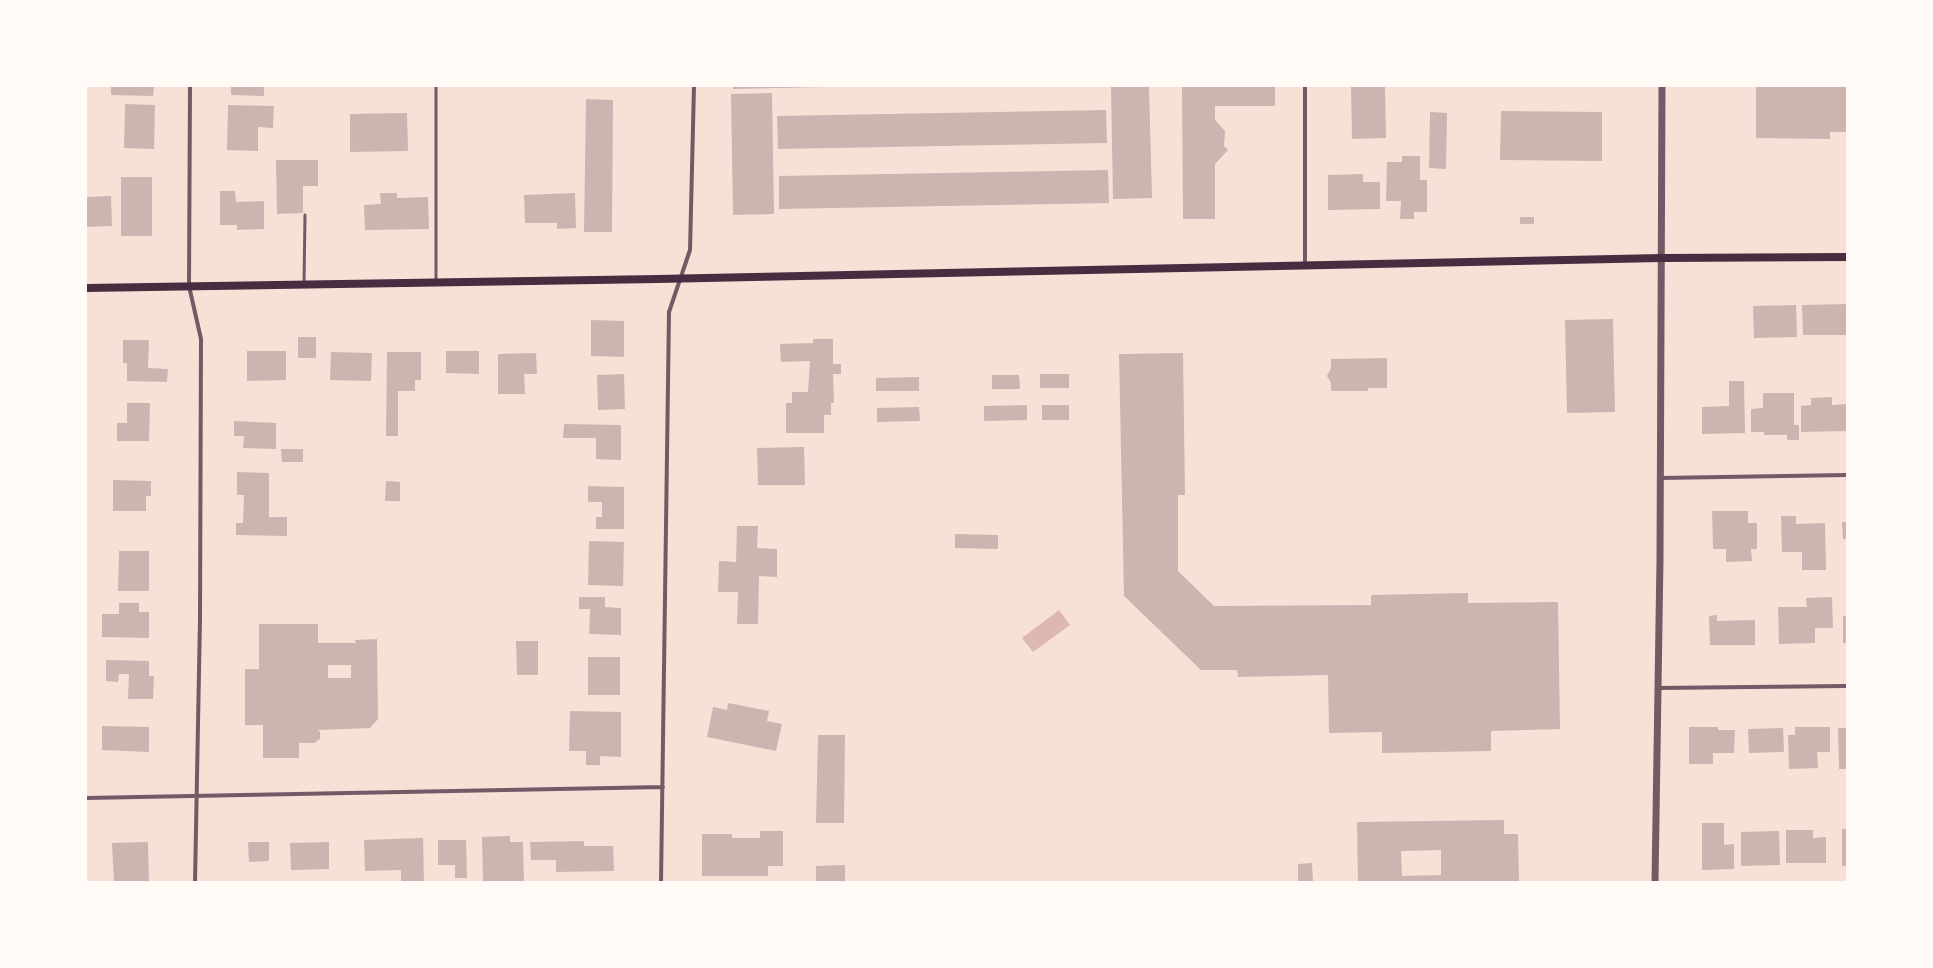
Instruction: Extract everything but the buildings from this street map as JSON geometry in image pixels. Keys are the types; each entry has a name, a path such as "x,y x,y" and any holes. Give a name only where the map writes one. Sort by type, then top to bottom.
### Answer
{"main road":[{"path":"86,288 682,278 1305,264 1661,258 1847,257"}],"street":[{"path":"190,86 189,286 202,339 195,882"},
{"path":"661,882 669,312 682,278 690,244 694,86"},
{"path":"1305,86 1305,264"},
{"path":"1655,882 1660,478 1662,86"},
{"path":"1660,478 1847,475"},
{"path":"1657,688 1847,686"},
{"path":"86,798 663,788"}],"lane":[{"path":"436,86 436,282"},
{"path":"304,215 304,284"}],"shaded area":[{"path":"1059,610 1070,625 1033,652 1022,638"}]}
